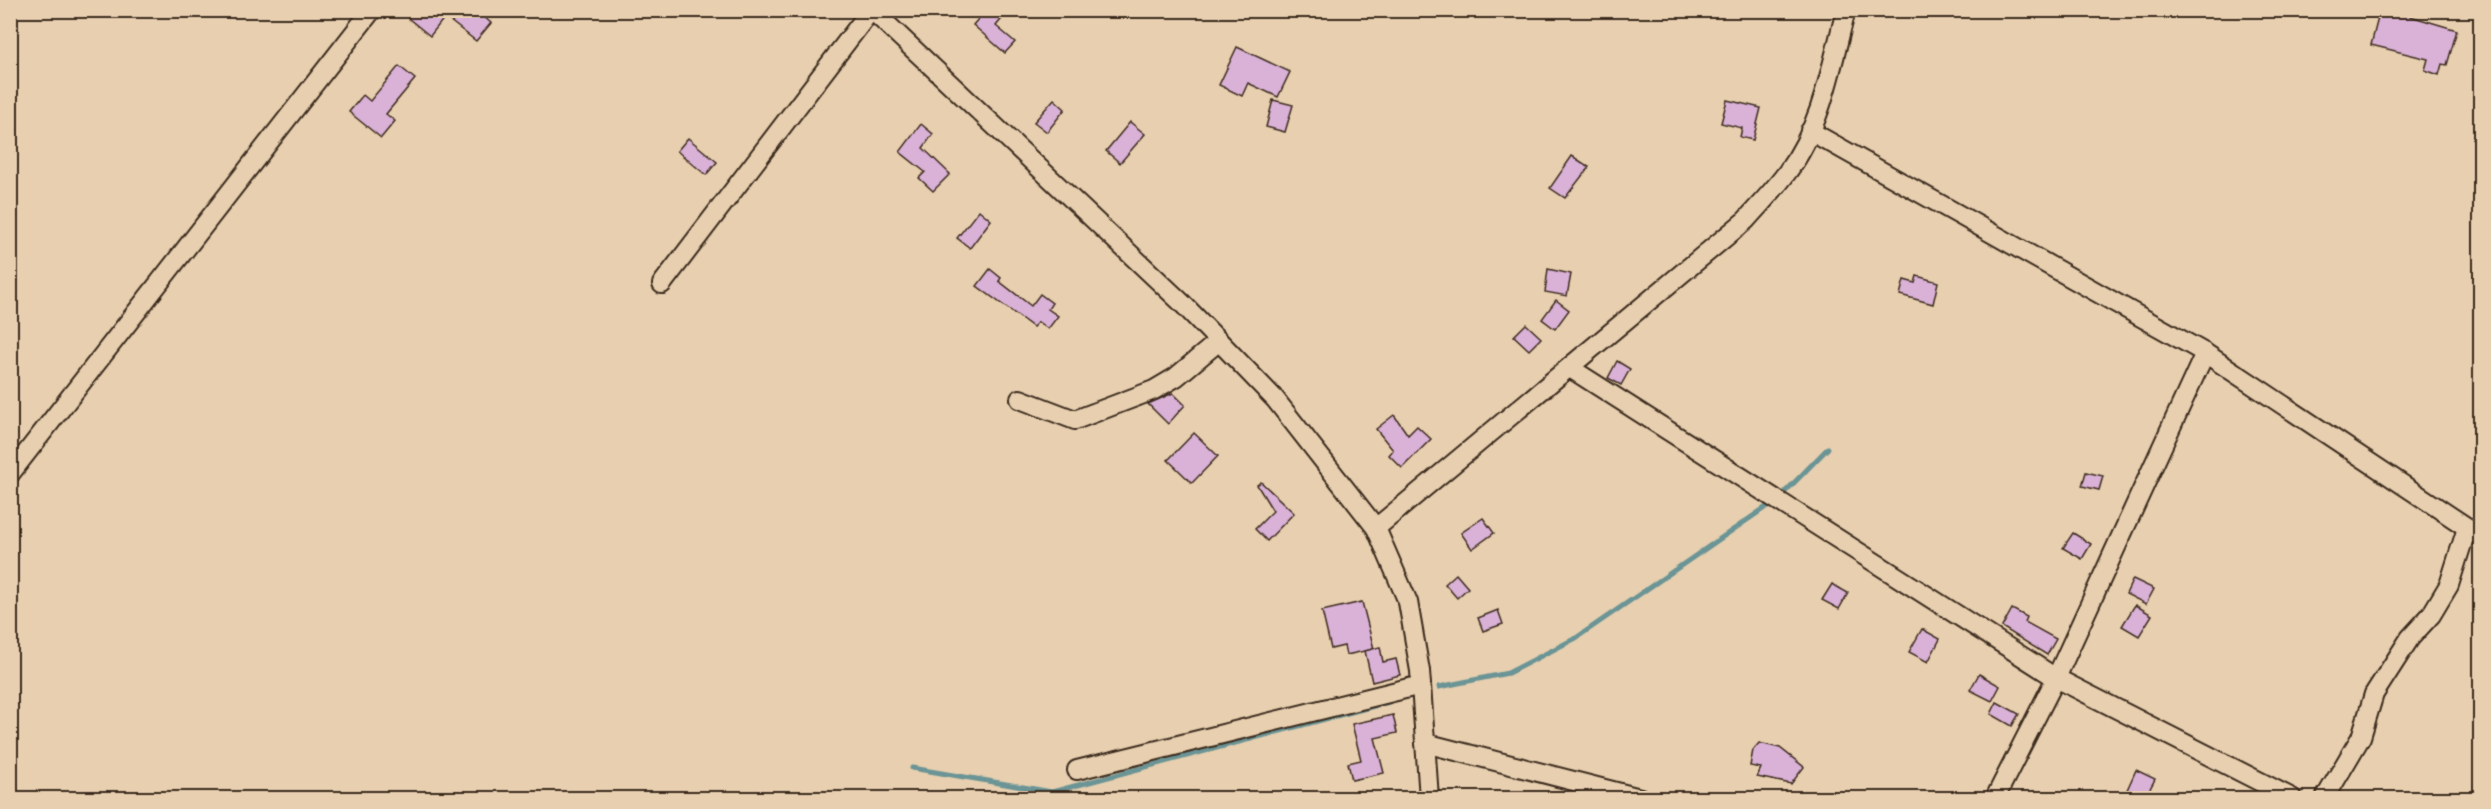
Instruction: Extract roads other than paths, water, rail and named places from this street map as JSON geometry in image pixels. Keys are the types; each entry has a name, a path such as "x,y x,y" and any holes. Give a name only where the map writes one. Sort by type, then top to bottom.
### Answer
{"street":[{"path":"10,474 372,10"},
{"path":"662,284 871,10 1182,303 1275,399 1376,528 1408,602 1422,685 1430,798"},
{"path":"1376,528 1746,220 1789,170 1810,131 1822,99 1846,10"},
{"path":"1810,131 2205,353 2474,532 2449,585 2431,615 2410,638 2374,694 2361,737 2325,798"},
{"path":"1020,399 1075,420 1155,390 1176,377 1219,341"},
{"path":"1995,798 2056,678 2205,353"},
{"path":"1570,368 2056,678 2292,798"},
{"path":"1077,770 1422,685"},
{"path":"1425,743 1640,798"}],"waterway":[{"path":"1786,491 1828,448"},
{"path":"1439,687 1508,673 1576,638 1769,505"},
{"path":"912,768 1052,792 1389,702"}]}
